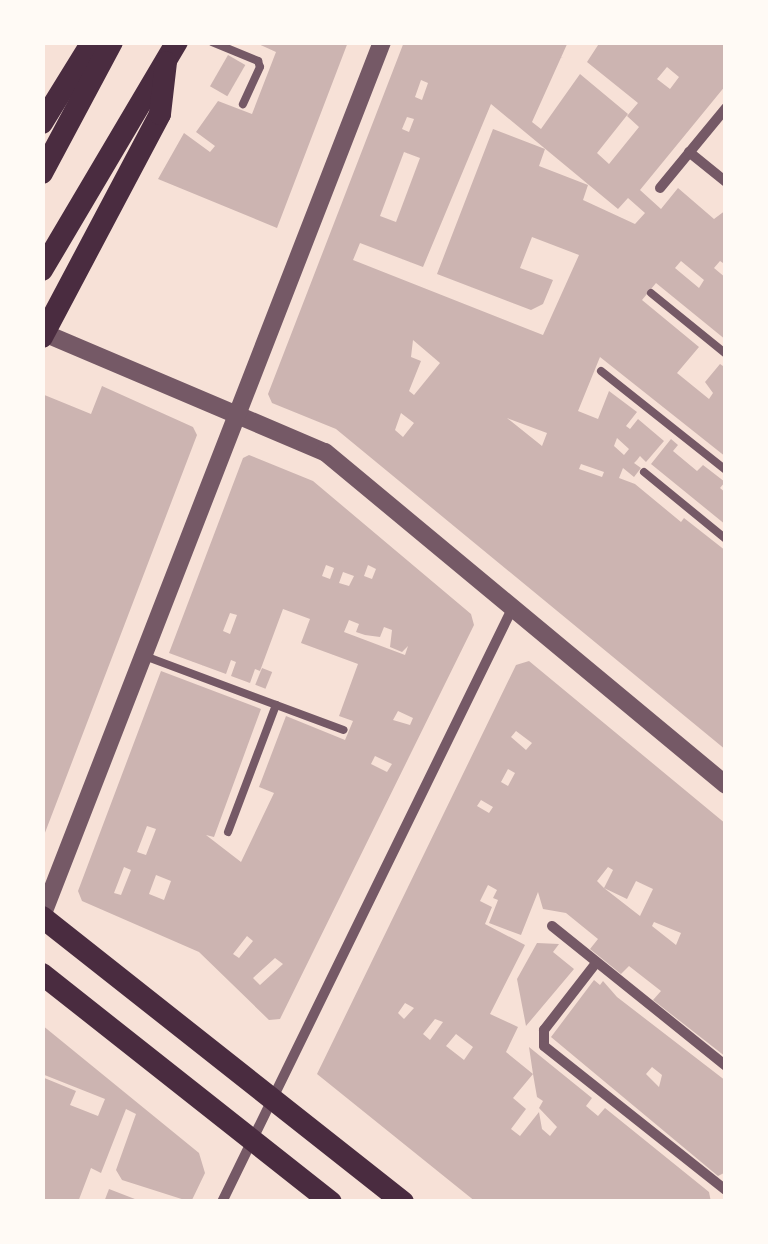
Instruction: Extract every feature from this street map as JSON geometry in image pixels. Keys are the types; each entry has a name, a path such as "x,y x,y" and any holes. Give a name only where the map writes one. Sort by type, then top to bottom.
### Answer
{"main road":[{"path":"42,122 92,42"},
{"path":"42,173 112,42"},
{"path":"42,270 171,52"},
{"path":"43,335 160,114 171,52"},
{"path":"42,916 403,1202"},
{"path":"42,974 331,1202"}],"street":[{"path":"42,916 382,42"},
{"path":"660,188 726,108"},
{"path":"690,152 726,182"},
{"path":"43,335 325,452 726,785"},
{"path":"222,1202 513,607"},
{"path":"552,926 726,1066"},
{"path":"596,962 544,1030 544,1046 726,1190"}],"lane":[{"path":"212,42 258,61 260,67 244,104"},
{"path":"651,293 726,354"},
{"path":"601,371 726,470"},
{"path":"644,472 726,539"},
{"path":"142,655 344,730"},
{"path":"228,832 276,705"}],"building":[{"path":"254,42 348,42 277,228 158,179 184,133 210,152 215,146 196,132 218,101 252,114 276,52"},
{"path":"404,42 568,42 532,122 541,129 580,74 628,114 597,153 609,164 639,127 627,116 638,103 587,62 600,42 726,42 726,85 640,190 661,209 678,188 714,219 726,210 726,265 720,261 714,268 726,278 726,340 656,283 642,300 699,347 677,373 709,399 713,393 705,382 720,364 726,368 726,457 600,357 578,411 598,419 609,391 637,412 626,426 630,429 638,419 664,441 646,462 640,456 634,463 641,468 634,477 623,468 619,478 635,484 681,522 684,518 726,551 726,750 336,429 272,403 268,394","holes":["667,67 679,77 670,89 657,79","421,80 428,83 422,100 415,97","491,104 618,209 628,198 645,213 635,224 583,200 588,185 539,166 545,149 493,129 437,274 531,310 543,304 553,280 520,268 532,237 579,255 543,335 353,260 360,243 423,267","407,117 414,119 409,132 402,129","404,152 420,158 396,222 380,216","681,261 704,280 699,288 675,268","413,340 440,363 414,395 409,391 421,361 411,357","401,413 414,423 403,437 395,430","507,418 547,433 542,446","617,438 629,449 624,455 614,446","581,464 604,472 602,477 579,469"]},
{"path":"228,55 245,65 227,96 210,86"},
{"path":"102,386 193,427 197,435 43,838 42,394 91,414"},
{"path":"671,439 678,445 673,451 697,471 703,465 725,482 720,488 726,493 726,525 651,464"},
{"path":"249,455 313,481 471,614 474,625 280,1019 269,1020 199,952 82,901 78,891 161,671 261,709 214,837 206,835 241,862 274,793 259,787 286,716 345,740 353,721 339,716 358,664 301,643 310,619 283,609 260,671 255,669 250,683 231,676 236,662 231,660 226,674 169,653 243,458","holes":["326,565 334,568 330,579 322,576","368,565 376,569 372,579 364,576","343,572 354,576 349,586 339,583","230,613 237,615 230,634 223,631","349,620 359,624 356,632 365,635 380,637 384,627 392,630 390,647 402,652 408,646 405,655 344,632","398,711 413,718 410,725 393,720","375,756 392,764 387,772 371,764","147,826 156,829 146,855 137,852","124,867 131,870 121,895 114,893","156,875 171,881 164,900 149,894","247,936 253,941 239,958 233,954","275,958 283,964 260,985 253,978"]},
{"path":"529,661 726,824 726,1057 653,1000 661,991 629,966 621,974 590,949 598,939 566,913 543,909 538,892 521,935 489,923 498,900 493,898 497,890 488,885 480,901 492,907 485,924 525,945 490,1014 518,1027 506,1052 533,1074 529,1047 592,1098 586,1106 598,1116 605,1108 709,1192 711,1202 476,1202 317,1074 516,665","holes":["516,731 532,743 526,750 511,737","508,769 515,773 508,786 501,782","481,800 493,807 489,813 477,806","608,867 613,870 604,888 597,881","636,881 653,889 640,916 604,888 627,899","654,922 681,933 676,945 652,926","405,1003 414,1008 404,1019 398,1013","435,1019 443,1022 430,1040 423,1034","456,1034 473,1047 464,1060 446,1046","533,1074 537,1097 543,1101 539,1108 557,1127 550,1136 542,1129 539,1112 520,1136 511,1129 526,1109 513,1098"]},
{"path":"262,668 272,672 265,689 255,685"},
{"path":"537,943 559,944 553,952 574,969 526,1026 517,979"},
{"path":"594,980 600,985 603,981 617,997 726,1081 726,1172 718,1176 551,1037","holes":["652,1067 662,1075 659,1087 646,1074"]},
{"path":"42,1025 199,1153 205,1173 191,1202 122,1180 116,1170 136,1114 126,1109 101,1173 91,1168 78,1202 42,1202 42,1077 76,1091 70,1105 98,1116 105,1099 42,1074"},
{"path":"109,1189 140,1201 140,1202 104,1202"}]}
